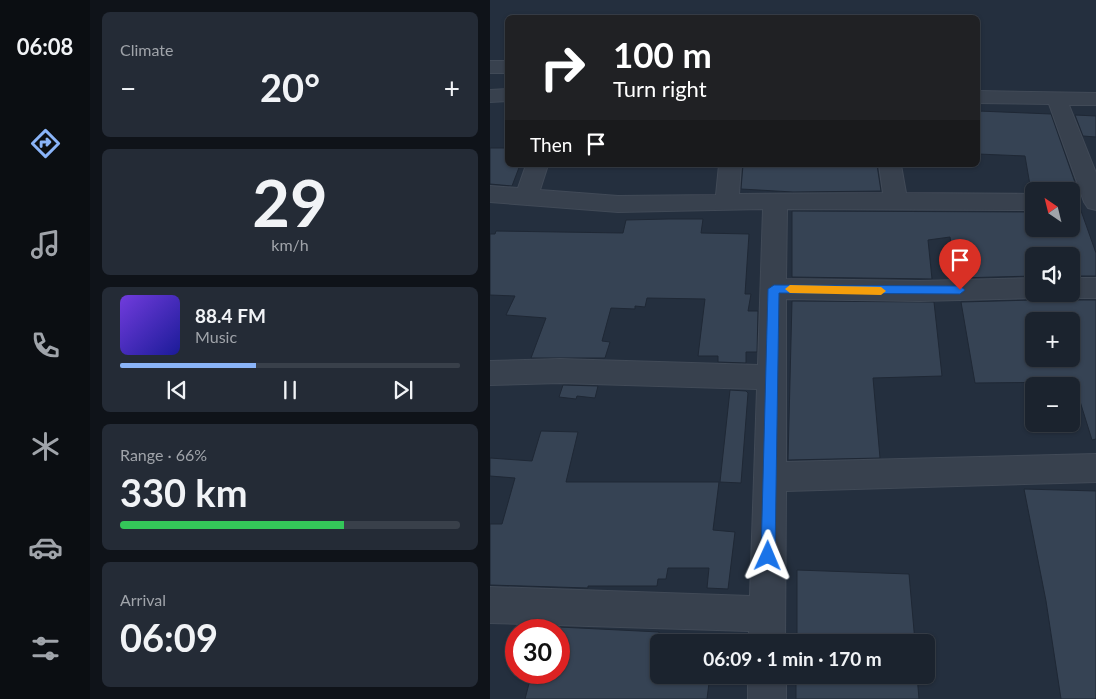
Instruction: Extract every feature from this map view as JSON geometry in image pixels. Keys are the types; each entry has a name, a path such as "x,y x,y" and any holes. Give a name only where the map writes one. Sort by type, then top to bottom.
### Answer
{"street":[{"path":"490,67 505,67"},
{"path":"490,96 505,95"},
{"path":"980,97 1096,99"},
{"path":"1057,99 1096,202 1080,202"},
{"path":"527,196 536,167"},
{"path":"727,202 730,167"},
{"path":"890,167 896,202"},
{"path":"490,194 577,201 1025,202"},
{"path":"490,605 767,628 775,201"},
{"path":"774,289 920,291 1025,288"},
{"path":"1080,288 1096,288"},
{"path":"490,372 574,371 706,377 772,377"},
{"path":"770,477 1096,468"},
{"path":"767,684 768,699"}],"building":[{"path":"980,111 1051,114 1075,182 1029,182 1025,156 980,154"},
{"path":"1075,115 1096,116 1096,137 1083,136"},
{"path":"490,148 505,148 505,167 519,167 512,186 490,184"},
{"path":"743,167 877,167 881,191 793,192 741,189"},
{"path":"1080,208 1096,253 1096,276 1080,276 1080,247 1025,247 1025,276 957,278 950,237 928,240 932,279 792,277 792,211 1025,212 1025,238 1080,238"},
{"path":"703,219 701,233 749,234 745,294 751,294 748,311 758,311 757,352 746,352 746,363 718,362 718,356 698,356 705,299 647,298 645,307 635,306 635,309 611,308 602,341 610,342 605,358 531,358 546,318 506,315 515,296 490,295 490,234 495,234 496,231 623,233 626,220"},
{"path":"1025,300 1025,302 1080,302 1080,300 1096,300 1096,439 1092,440 1080,401 1080,377 1025,377 1025,382 975,383 961,302"},
{"path":"792,301 934,302 942,376 873,378 880,458 788,460"},
{"path":"563,385 598,386 595,398 577,396 576,399 559,397"},
{"path":"730,390 746,391 748,393 741,483 720,482"},
{"path":"541,431 578,432 566,482 719,482 713,530 735,532 728,589 707,588 709,568 668,568 666,579 658,579 657,586 588,586 588,588 490,585 490,524 502,524 515,478 490,476 490,458 532,461"},
{"path":"1024,489 1096,491 1096,699 1061,699 1046,601"},
{"path":"797,570 909,574 914,634 797,634"},
{"path":"570,628 659,632 659,634 650,634 650,684 709,684 707,699 525,699 529,684 570,684"},
{"path":"796,684 918,684 919,699 796,699"}],"slow traffic":[{"path":"790,289 881,291"}],"route":[{"path":"768,556 774,289 960,290"}]}
